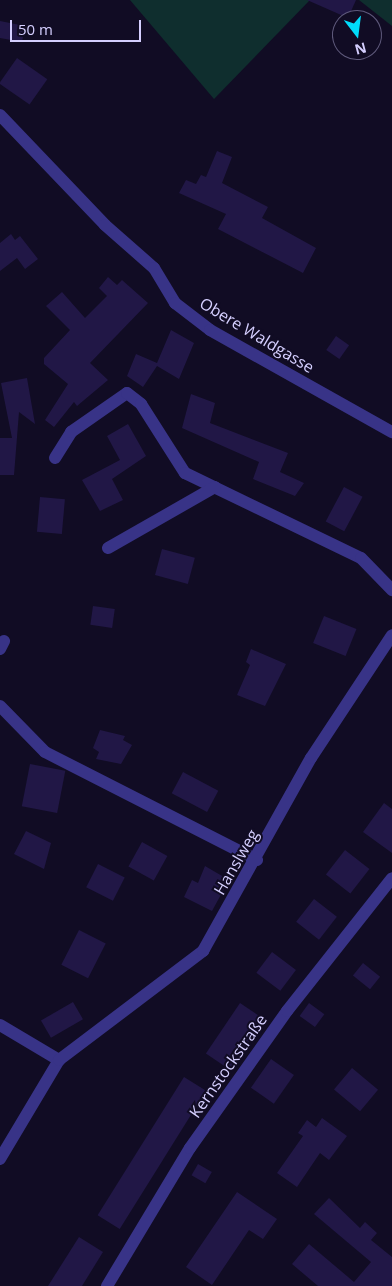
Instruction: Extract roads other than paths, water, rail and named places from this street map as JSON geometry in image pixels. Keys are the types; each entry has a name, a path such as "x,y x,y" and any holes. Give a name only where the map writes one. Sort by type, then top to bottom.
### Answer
{"street":[{"name":"Obere Waldgasse","path":"0,115 106,225 154,268 175,303 210,330 392,432"},
{"path":"54,458 71,432 127,393 141,404 185,473 361,558 392,590"},
{"path":"108,548 215,487"},
{"name":"Hanslweg","path":"0,1159 59,1060 203,950 256,860 311,758 392,635"},
{"path":"0,706 45,752 256,860"},
{"name":"Kernstockstraße","path":"108,1286 190,1148 287,1011 392,878"},
{"path":"0,1025 59,1060"}]}
